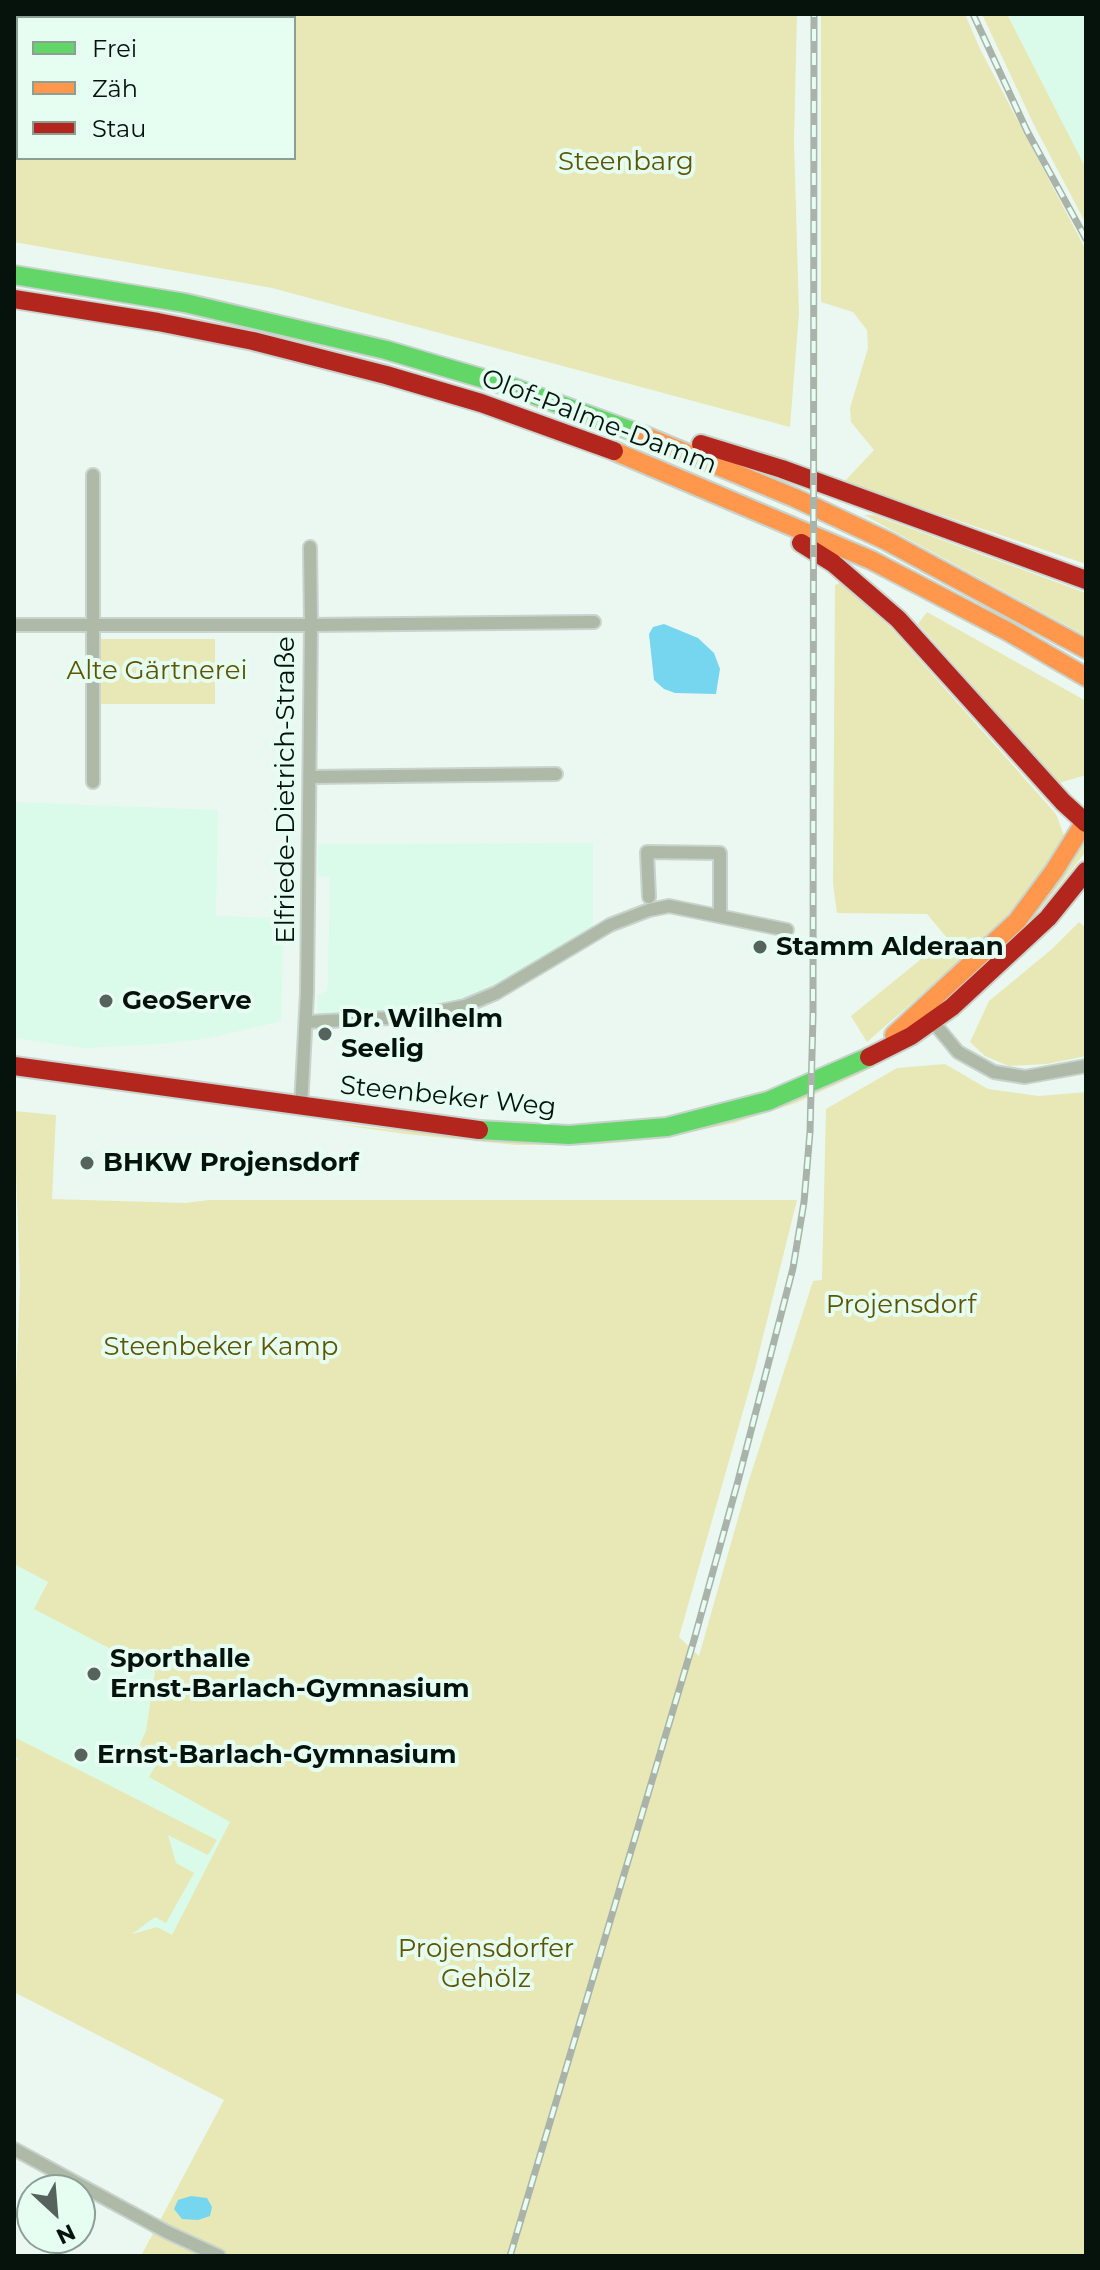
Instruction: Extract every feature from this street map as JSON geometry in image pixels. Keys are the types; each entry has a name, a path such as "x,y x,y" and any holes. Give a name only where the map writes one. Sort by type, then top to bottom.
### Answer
{"main road":[{"name":"Olof-Palme-Damm","path":"14,275 185,303 386,350 512,387 643,435 795,498 887,541 1086,649"},
{"name":"Olof-Palme-Damm","path":"14,299 226,336 386,375 589,440 871,560 1009,632 1086,677"},
{"path":"643,435 709,445 1086,580"},
{"path":"745,507 833,563 898,619 1063,802 1086,822"},
{"name":"Steenbeker Weg","path":"14,1066 481,1131 569,1135 667,1127 749,1107 807,1086 899,1042 928,1016 1017,921 1086,822"},
{"name":"Steenbeker Weg","path":"928,1016 973,989 1062,902 1086,871"}],"street":[{"path":"93,475 93,782"},
{"path":"310,547 311,625 594,622"},
{"name":"Elfriede-Dietrich-Straße","path":"14,625 311,625 306,1022 301,1106"},
{"path":"310,777 556,774"},
{"path":"649,897 647,852 720,853 720,916"},
{"path":"306,1022 411,1017 452,1009 496,993 610,925 669,906 787,930"},
{"path":"928,1016 958,1052 994,1072 1025,1077 1086,1066"},
{"path":"14,2149 167,2232 219,2256"}],"shaded area":[{"path":"1007,14 1086,14 1086,165 1084,166"},
{"path":"14,802 218,810 216,916 284,918 281,1021 210,1038 159,1044 83,1048 14,1038"},
{"path":"593,843 593,934 495,990 439,1010 318,1019 317,995 327,991 330,877 318,876 318,844"},
{"name":"Ernst-Barlach-Gymnasium","path":"14,1564 48,1582 35,1609 155,1672 146,1731 137,1749 158,1761 150,1777 230,1822 172,1936 157,1927 112,1937 14,1901"}],"green space":[{"name":"Steenbarg","path":"14,14 177,16 16,16 16,160 296,160 296,16 254,14 797,14 794,141 799,313 790,427 272,288 14,242"},
{"path":"821,14 965,14 980,49 1086,250 1086,564 844,482 874,450 851,422 850,408 868,348 867,330 853,312 821,302"},
{"path":"982,14 1007,14 1086,165 1086,224 1033,123"},
{"path":"864,515 874,515 1086,593 1086,636"},
{"path":"840,583 891,628 1056,814 1065,838 1020,902 984,940 867,1042 851,1016 947,938 927,914 837,913 833,884 835,585"},
{"path":"927,612 1086,701 1086,775 1059,783 918,624"},
{"name":"Alte Gärtnerei","path":"99,639 215,639 215,704 99,704"},
{"path":"1079,840 1086,845 1086,851 1048,900 1018,935 947,1003 944,1001"},
{"path":"1079,922 1086,928 1086,1056 1047,1064 1009,1066 985,1056 970,1042 989,1001 1052,949"},
{"path":"898,1052 796,1103 734,1123 659,1139 590,1145 516,1145 336,1124 522,1143 623,1141 694,1130 764,1111"},
{"path":"945,1064 988,1089 1039,1096 1086,1092 1086,2256 141,2256 224,2100 14,1992 14,1761 19,1759 14,1756 14,1737 217,1840 208,1855 168,1835 176,1863 194,1873 166,1923 155,1917 132,1934 157,1927 172,1935 230,1822 149,1777 158,1761 137,1750 146,1731 155,1672 34,1609 48,1582 14,1564 14,1440 20,1283 14,1111 56,1115 52,1199 185,1203 209,1200 797,1200 755,1369 679,1637 699,1656 748,1483 813,1281 822,1280 826,1109 897,1068"}],"water":[{"path":"664,624 698,638 714,653 720,669 716,694 675,693 654,680 649,634 653,627"},
{"path":"191,2196 207,2198 212,2207 210,2216 198,2220 182,2219 174,2209 178,2200"}],"railway":[{"path":"510,2256 694,1640 793,1268 804,1202 810,1132 813,1016 814,14"},
{"path":"973,14 1027,131 1086,239"}],"traffic: fast":[{"path":"14,275 185,303 386,350 512,387 643,435"},
{"path":"479,1130 569,1135 667,1127 768,1101 869,1057"}],"traffic: slow":[{"path":"643,435 795,498 887,541 1086,649"},
{"path":"614,451 871,560 1009,632 1086,677"},
{"path":"894,1035 1017,921 1086,820"}],"traffic: jam":[{"path":"14,299 253,341 481,403 614,451"},
{"path":"701,444 782,469 1086,580"},
{"path":"801,543 833,563 898,619 1063,802 1086,823"},
{"path":"869,1057 911,1036 952,1007 1048,918 1086,871"},
{"path":"14,1066 479,1130"}],"place":[{"name":"Stamm Alderaan","path":"760,947"},
{"name":"GeoServe","path":"106,1001"},
{"name":"Dr. Wilhelm Seelig","path":"325,1034"},
{"name":"BHKW Projensdorf","path":"87,1163"},
{"name":"Sporthalle Ernst-Barlach-Gymnasium","path":"94,1674"},
{"name":"Ernst-Barlach-Gymnasium","path":"81,1755"}],"park label":[{"name":"Projensdorf","path":"901,1305"},
{"name":"Steenbeker Kamp","path":"221,1347"},
{"name":"Projensdorfer Gehölz","path":"486,1964"}]}
